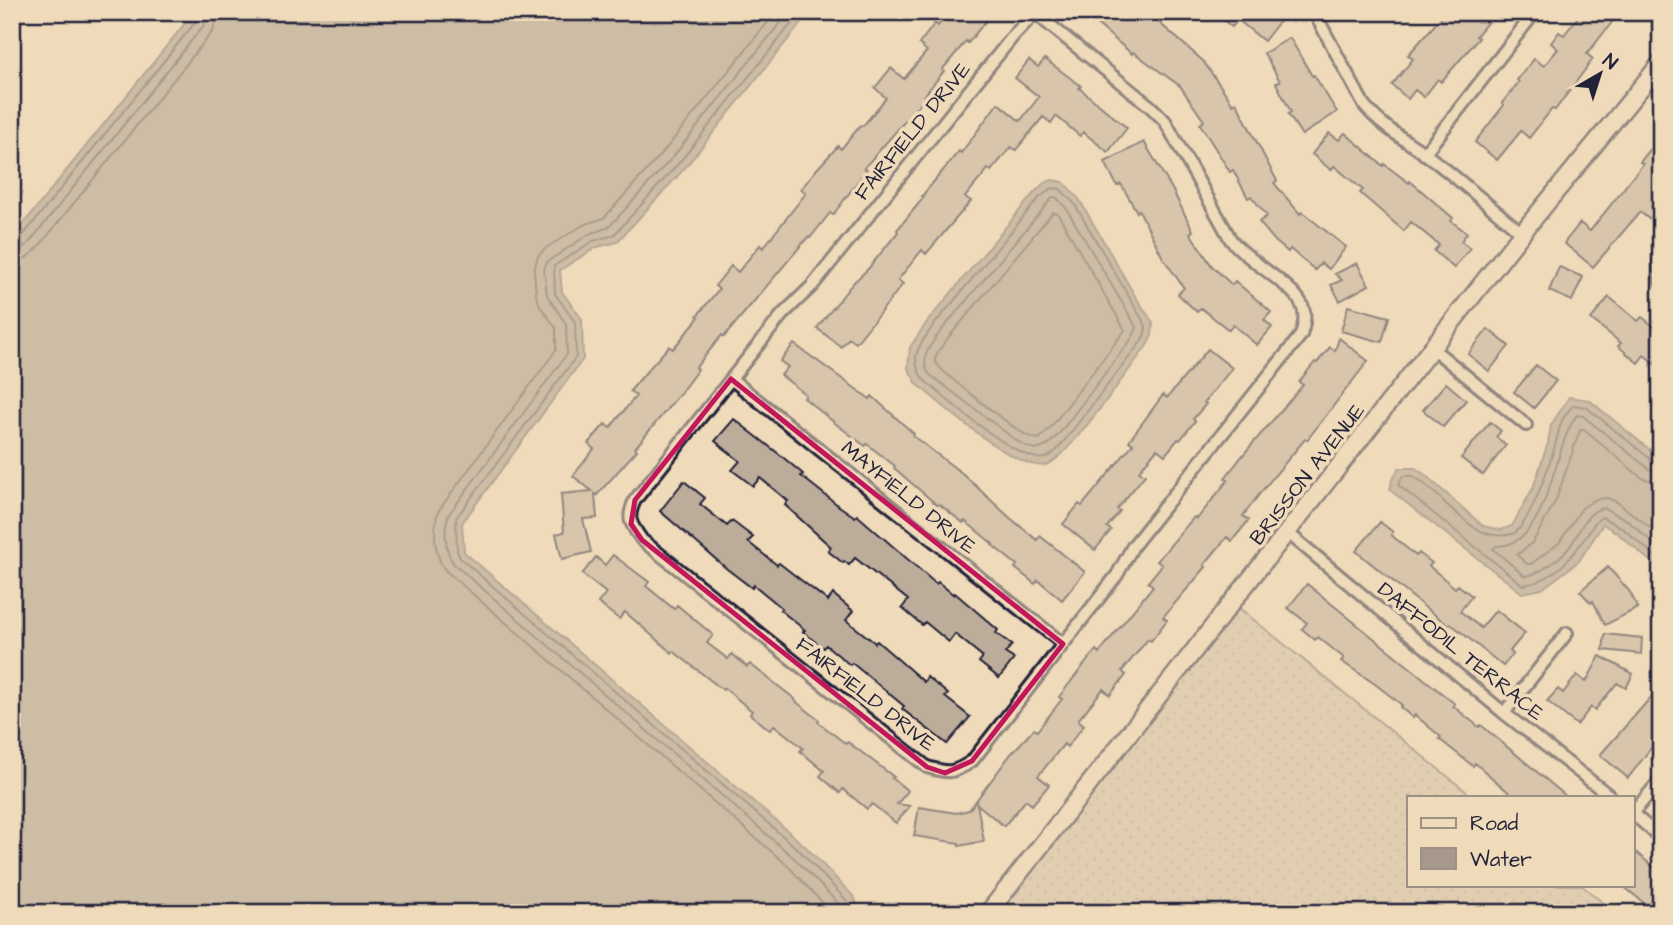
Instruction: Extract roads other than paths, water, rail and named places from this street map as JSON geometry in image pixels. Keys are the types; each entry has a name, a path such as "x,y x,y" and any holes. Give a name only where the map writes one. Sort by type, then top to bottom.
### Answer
{"street":[{"path":"1314,12 1364,105 1387,130 1424,154 1522,233"},
{"path":"1424,154 1535,12"},
{"name":"FAIRFIELD DRIVE","path":"1035,13 1165,121 1231,240 1242,253 1294,293 1303,305 1305,321 1301,335 1133,546 1117,575 972,761 958,771 945,772 927,767 642,540 631,524 630,511 635,500 731,379 782,315 812,286 1014,35 1035,13"},
{"name":"BRISSON AVENUE","path":"988,913 1522,233 1661,63"},
{"path":"1661,258 1661,282"},
{"path":"1432,348 1526,425"},
{"name":"MAYFIELD DRIVE","path":"731,379 1063,644"},
{"name":"DAFFODIL TERRACE","path":"1288,533 1504,713 1610,796"},
{"path":"1504,713 1567,633"},
{"path":"1634,813 1661,779"},
{"path":"1634,815 1661,838"}],"water":[{"path":"194,12 810,12 684,169 617,242 597,247 560,270 562,292 582,319 583,359 462,523 464,552 805,846 854,897 861,913 12,913 12,238"},
{"path":"1052,180 1063,182 1079,199 1153,323 1152,336 1146,347 1082,432 1055,460 1046,465 1017,458 979,435 917,384 908,368 910,347 927,322 1034,193 1044,183"},
{"path":"1569,397 1589,400 1661,459 1661,570 1603,524 1579,561 1542,589 1522,593 1390,490 1399,468 1415,468 1483,526 1501,530 1512,526 1533,488 1551,425"}]}
